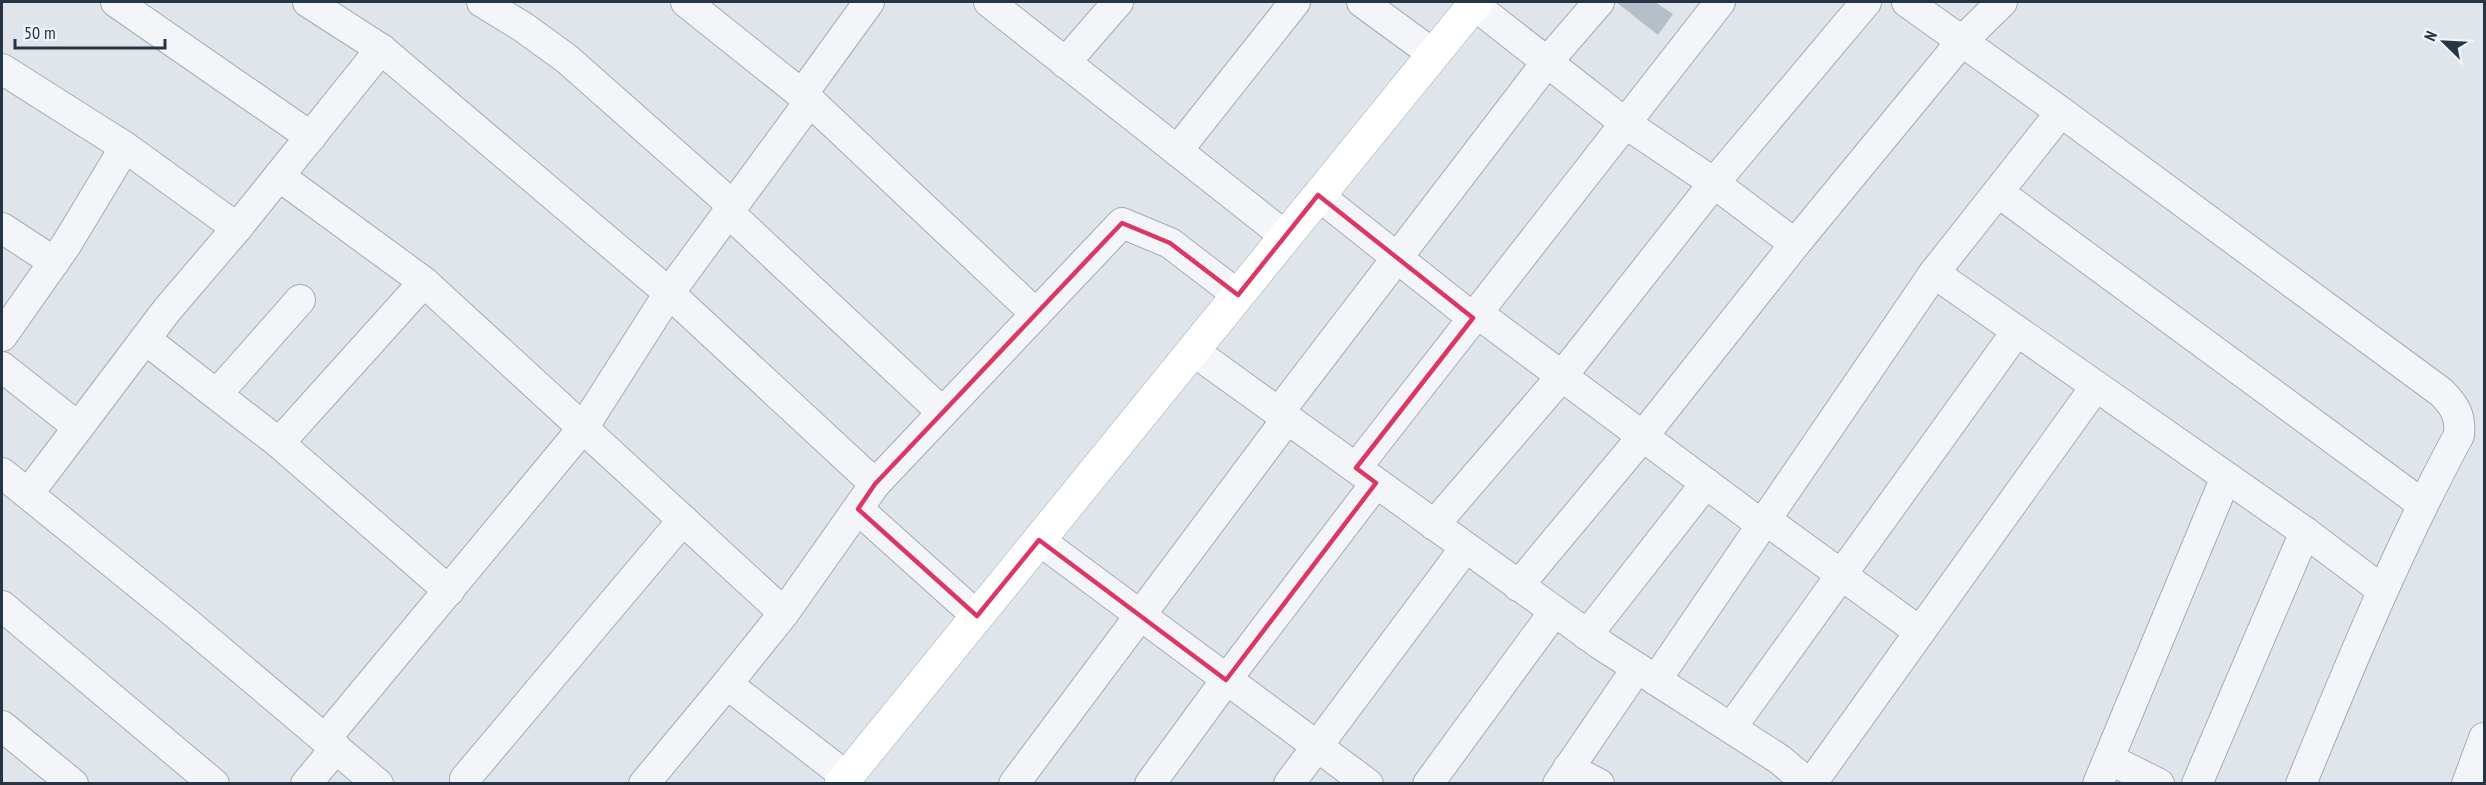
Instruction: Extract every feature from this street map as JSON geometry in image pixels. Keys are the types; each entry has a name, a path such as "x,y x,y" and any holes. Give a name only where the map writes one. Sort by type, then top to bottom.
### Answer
{"main road":[{"path":"844,780 1475,3"}],"street":[{"path":"116,2 310,137"},
{"path":"308,2 381,49 669,293 874,484"},
{"path":"482,2 523,27 567,59 730,208 942,412"},
{"path":"686,2 716,10 1036,314"},
{"path":"306,783 331,744 448,591 583,428 669,293 730,208 869,2"},
{"path":"989,2 1285,236"},
{"path":"1065,63 1119,2"},
{"path":"1177,151 1295,2"},
{"path":"1362,2 1433,54"},
{"path":"1014,783 1140,615 1397,258 1547,62 1599,2"},
{"path":"1150,783 1226,680 1475,316 1720,2"},
{"path":"1434,525 1563,376 1714,183 1866,2"},
{"path":"1907,2 2061,112 2441,392 2458,413 2459,435 2422,504 2382,590 2301,783"},
{"path":"1518,586 1643,436 1962,41 2002,2"},
{"path":"1475,3 1625,123 1714,183 1796,244"},
{"path":"28,494 145,339 381,49"},
{"path":"2,69 125,147 237,228"},
{"path":"1599,783 1563,776 1647,674 1764,522 1934,273 2061,112"},
{"path":"2,336 54,262 125,147"},
{"path":"279,176 424,282 784,613"},
{"path":"1998,192 2422,504"},
{"path":"1318,195 1475,316 1563,376 1706,483 1920,632"},
{"path":"644,783 784,613 874,484 1122,223 1170,243 1238,295"},
{"path":"2,228 54,262"},
{"path":"1934,273 2305,532 2382,590"},
{"path":"279,443 424,282"},
{"path":"217,394 300,300"},
{"path":"1731,728 2017,331"},
{"path":"145,339 279,443 448,591"},
{"path":"1192,350 1554,612 1779,759 1810,783 2096,386"},
{"path":"2,367 78,428"},
{"path":"2,473 181,618 378,783"},
{"path":"2159,783 2104,771 2226,477"},
{"path":"1587,635 1706,483"},
{"path":"858,509 977,616"},
{"path":"465,779 683,520"},
{"path":"2197,783 2305,532"},
{"path":"1039,540 1368,783"},
{"path":"1290,783 1465,548"},
{"path":"2,606 214,783"},
{"path":"1428,783 1554,612"},
{"path":"727,684 844,780"},
{"path":"2,726 73,783"},
{"path":"2467,783 2484,738"}],"highlighted area":[{"path":"1318,195 1473,318 1356,468 1376,483 1226,680 1039,540 977,616 858,509 875,484 1122,223 1170,243 1238,295"}],"building":[{"path":"1616,2 1655,2 1673,14 1658,35"}]}
